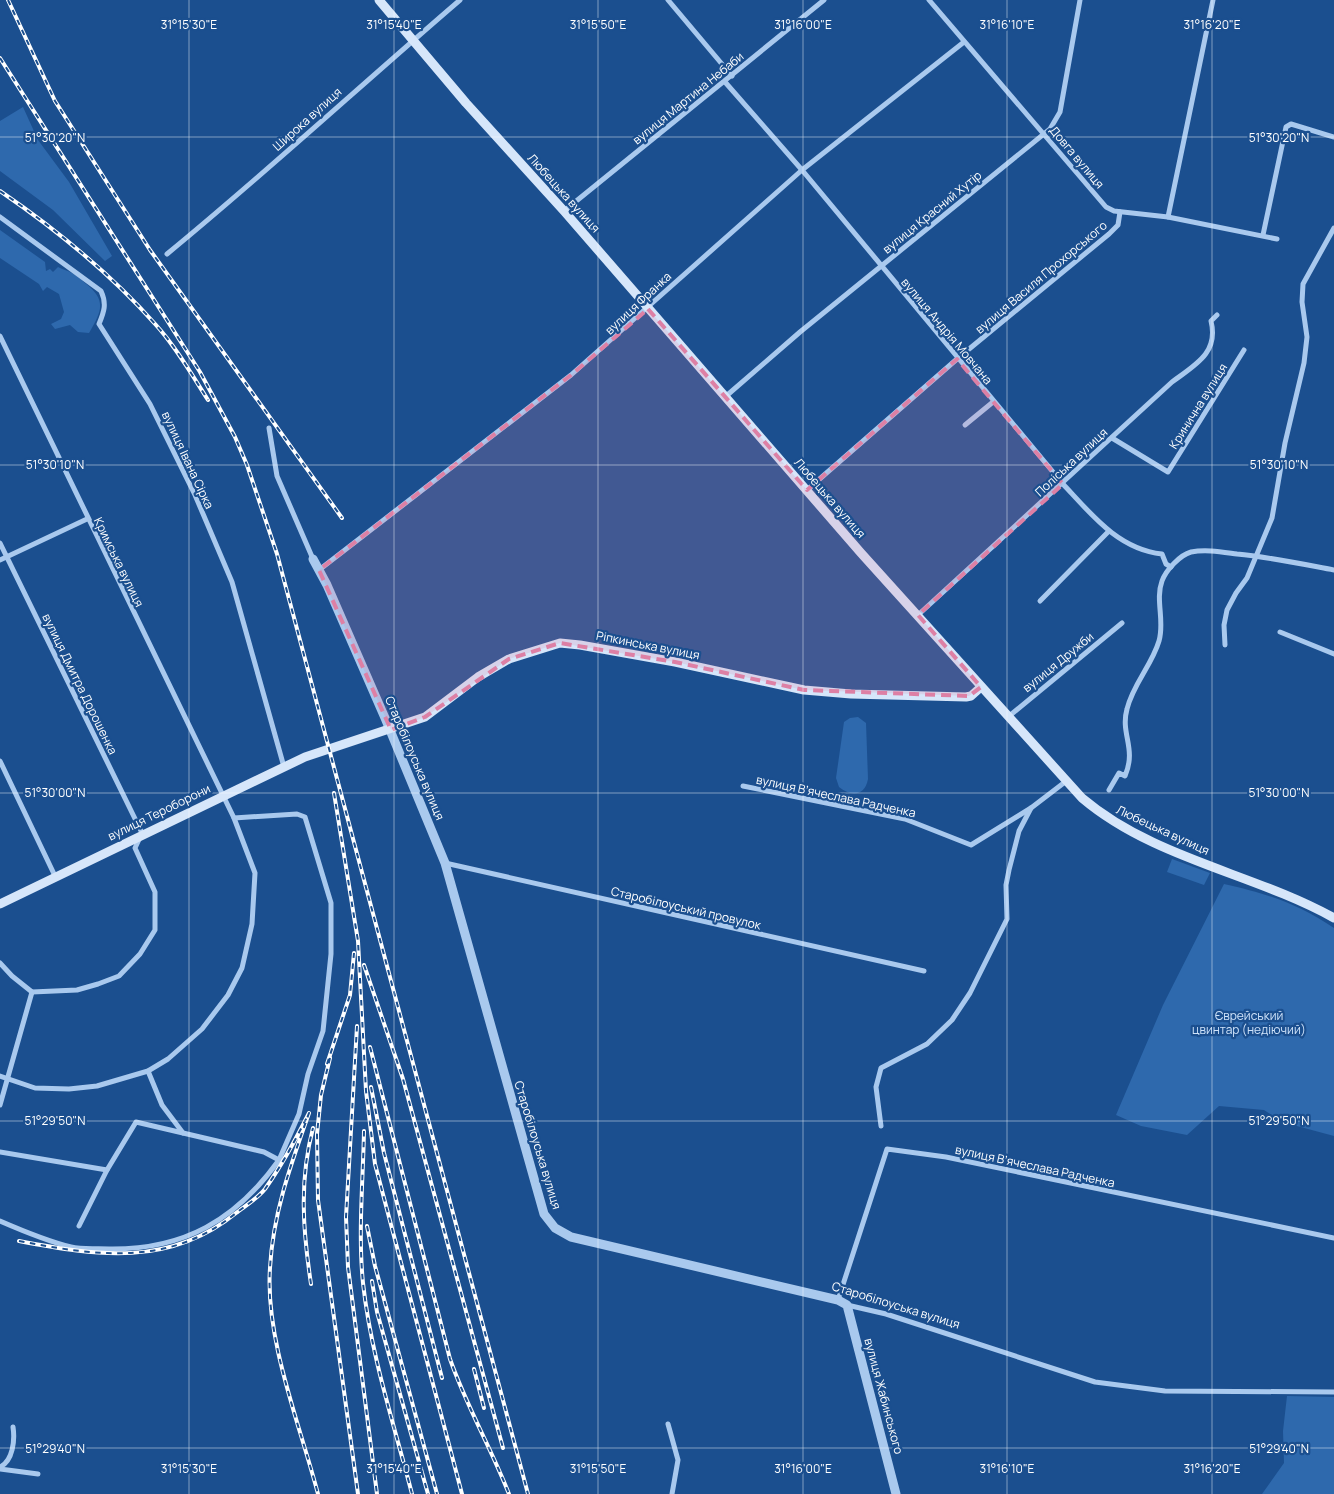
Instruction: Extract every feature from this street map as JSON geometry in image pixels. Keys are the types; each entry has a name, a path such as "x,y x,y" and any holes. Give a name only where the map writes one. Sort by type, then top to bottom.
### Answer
{"main road":[{"name":"Любецька вулиця","path":"379,0 412,40 564,211 724,398 1065,782 1101,814 1113,822 1172,850 1277,892 1334,918"},
{"name":"Ріпкинська вулиця","path":"331,747 390,730 425,717 478,677 509,659 560,643 580,644 827,693 966,697 971,696 981,687"},
{"name":"вулиця Тероборони","path":"0,904 142,833 331,747"}],"street":[{"name":"Широка вулиця","path":"167,254 238,195 412,40 460,0"},
{"path":"668,0 732,76"},
{"name":"вулиця Мартина Небаби","path":"564,211 824,0"},
{"name":"Довга вулиця","path":"929,0 1106,207 1120,212 1168,217 1277,239"},
{"name":"вулиця Красний Хутір","path":"724,398 880,266 1045,134 1056,122 1060,112 1080,0"},
{"path":"1168,217 1213,0"},
{"name":"вулиця Франка","path":"319,570 571,376 648,309 650,303 802,170 964,42"},
{"name":"вулиця Андрія Мовчана","path":"725,82 802,170 957,359 1063,484 1108,532 1150,553 1162,554 1168,566"},
{"path":"1263,235 1286,127 1291,124 1334,137"},
{"name":"вулиця Василя Прохорського","path":"807,490 957,359 1109,234 1118,225 1120,212"},
{"name":"вулиця Івана Сірка","path":"0,217 101,291 105,299 105,309 100,324 150,404 195,495 232,582 284,767"},
{"path":"1225,645 1224,624 1227,610 1236,593 1248,578 1272,518 1287,436 1304,363 1307,337 1302,302 1303,284 1334,228"},
{"name":"Поліська вулиця","path":"918,615 1172,382 1204,357 1214,336 1211,321 1217,315"},
{"name":"Кримська вулиця","path":"0,336 87,519 234,818 255,873 252,924 242,968 228,996 202,1029 168,1059 148,1071 97,1086 69,1089 35,1088 0,1076"},
{"name":"Кринична вулиця","path":"1112,438 1168,472 1244,350"},
{"path":"965,426 994,402"},
{"name":"Старобілоуська вулиця","path":"269,428 277,476 313,559 327,584 445,863 539,1198 544,1214 555,1228 571,1237 594,1244 838,1300 847,1305 886,1314 1095,1382 1182,1392 1334,1392"},
{"path":"0,560 87,519"},
{"path":"1040,601 1108,532"},
{"name":"вулиця Дмитра Дорошенка","path":"0,543 142,833"},
{"path":"1109,790 1119,773 1125,776 1131,757 1126,729 1127,709 1141,674 1158,646 1162,624 1159,592 1168,566 1190,552 1215,551 1257,556 1334,570"},
{"name":"вулиця Дружби","path":"1008,717 1122,623"},
{"path":"1280,632 1334,654"},
{"path":"0,761 55,876"},
{"name":"вулиця Вʼячеслава Радченка","path":"743,786 905,820 971,844 1031,808 1065,782"},
{"name":"вулиця Вʼячеслава Радченка","path":"881,1126 876,1087 881,1068 928,1044 952,1020 970,993 1007,919 1006,884 1009,870 1019,831 1031,808"},
{"path":"0,1221 73,1248 132,1249 161,1245 189,1237 230,1213 262,1184 279,1160 298,1114 308,1074 323,1031 331,954 331,903 305,817 297,814 234,818"},
{"path":"0,963 12,976 32,992 77,990 118,976 140,954 155,930 155,892 135,848 142,833"},
{"name":"Старобілоуський провулок","path":"445,863 924,971"},
{"path":"0,1105 32,992"},
{"path":"148,1071 162,1105 183,1133"},
{"path":"79,1226 107,1170 136,1122 264,1152 279,1160"},
{"name":"вулиця Вʼячеслава Радченка","path":"838,1300 887,1149 946,1158 1334,1238"},
{"path":"0,1152 107,1170"},
{"name":"вулиця Жабинського","path":"847,1305 896,1494"},
{"path":"668,1424 678,1460 672,1494"},
{"path":"0,1468 6,1464 11,1452 13,1427"},
{"path":"0,1468 38,1474"}],"highlighted area":[{"path":"648,309 807,490 957,359 1063,484 918,615 981,687 969,696 804,690 675,662 560,643 509,659 425,717 391,730 319,570 571,375"}],"green space":[{"path":"23,107 38,140 69,182 112,256 105,261 53,210 0,171 0,121"},
{"path":"0,230 45,262 46,271 50,269 53,272 58,267 75,275 92,289 97,295 100,306 97,318 89,333 78,332 70,325 55,329 51,324 61,319 64,312 59,294 47,287 43,291 39,284 0,258"},
{"path":"858,717 866,723 868,779 861,792 853,793 839,787 836,778 844,722 850,718"},
{"path":"1172,859 1210,873 1204,885 1167,872"},
{"name":"Єврейський цвинтар (недіючий)","path":"1224,884 1281,900 1307,912 1334,928 1334,1136 1282,1122 1264,1110 1219,1106 1187,1135 1141,1126 1116,1115 1163,1005"},
{"path":"1287,1396 1334,1397 1334,1494 1262,1494 1284,1463 1283,1431"}],"railway":[{"path":"8,0 55,101 150,250 342,518"},
{"path":"0,58 200,372 235,437 247,465 277,554 528,1494"},
{"path":"0,191 82,253 138,306 170,342 208,400"},
{"path":"334,793 358,941 366,1091 375,1164 462,1494"},
{"path":"327,1064 350,995 354,953"},
{"path":"364,965 403,1079 503,1448"},
{"path":"357,1026 346,1217 348,1267 377,1494"},
{"path":"370,1047 450,1359 463,1393 509,1494"},
{"path":"330,1058 321,1095 317,1134 318,1200 358,1494"},
{"path":"371,1087 384,1153 442,1378"},
{"path":"19,1241 77,1251 105,1253 159,1250 185,1242 211,1230 262,1192 283,1161 309,1113 279,1208 272,1248 270,1295 278,1353 318,1494"},
{"path":"311,1284 304,1225 304,1187 313,1128"},
{"path":"364,1131 361,1227 363,1283 377,1363 412,1494"},
{"path":"367,1226 375,1266 437,1494"},
{"path":"372,1281 377,1312 428,1494"},
{"path":"474,1369 484,1408"}]}
